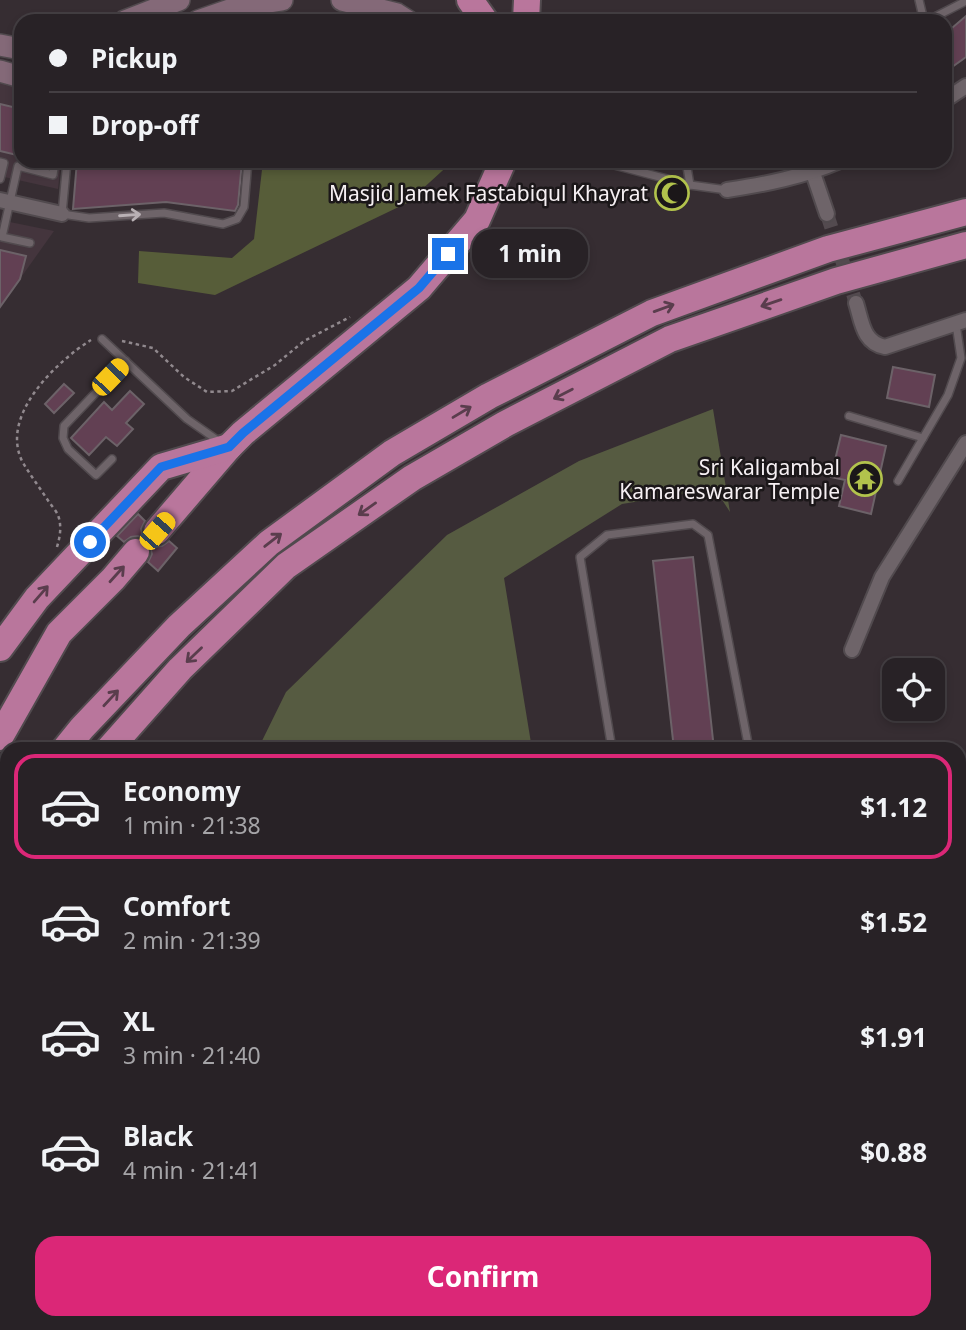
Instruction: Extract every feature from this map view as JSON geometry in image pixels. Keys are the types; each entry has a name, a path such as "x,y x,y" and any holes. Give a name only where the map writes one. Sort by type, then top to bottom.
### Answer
{"highway":[{"path":"157,531 243,433 419,288 477,220 499,168"},
{"path":"71,742 179,626 269,542 392,453 489,396 652,313 828,249 966,212"},
{"path":"116,742 180,669 286,566 412,478 505,424 670,339 836,281 966,245"},
{"path":"0,649 37,598 161,467 229,447"},
{"path":"0,737 58,634 136,552"}],"street":[{"path":"143,14 179,0"},
{"path":"218,14 238,7 282,0"},
{"path":"342,0 397,14"},
{"path":"727,190 766,184 824,168"},
{"path":"813,173 827,215"},
{"path":"5,201 62,214"},
{"path":"856,303 867,338 885,347 961,322"},
{"path":"852,650 883,577 966,443"}],"lane":[{"path":"939,14 966,1"},
{"path":"0,162 4,163 0,179"},
{"path":"17,168 5,201 2,237 30,243"},
{"path":"27,168 53,174 54,168"},
{"path":"66,168 62,214 89,218 164,213 223,223 237,219 244,207 247,168"},
{"path":"626,168 690,185 727,190"},
{"path":"687,168 690,185"},
{"path":"898,481 948,395 961,358 961,322"},
{"path":"102,339 187,419 229,447"},
{"path":"112,459 96,475 68,449 64,426 126,361"},
{"path":"849,416 923,438"},
{"path":"611,742 580,557 607,535 693,524 708,535 748,742"}],"path":[{"path":"55,553 61,534 58,515 22,460 17,442 21,415 33,393 71,352 93,339 116,340 153,348 184,377 207,392 232,391 275,365 304,341 352,316"}],"shaded area":[{"path":"0,81 14,84 14,168 60,168 58,189 0,176"},
{"path":"0,220 54,231 0,307"}],"green space":[{"path":"262,168 445,168 407,203 215,295 138,283 139,251 232,258 254,239"},
{"path":"713,409 730,512 715,489 622,504 504,578 531,742 261,742 286,692 447,535 579,461"}],"building":[{"path":"966,16 966,57 952,67 952,28"},
{"path":"0,104 14,107 14,154 0,151"},
{"path":"76,168 241,168 235,211 166,202 73,209"},
{"path":"0,250 26,256 20,279 0,307"},
{"path":"893,367 935,375 929,407 887,398"},
{"path":"64,384 74,393 54,413 45,404"},
{"path":"130,391 144,404 126,423 133,429 117,446 106,437 89,455 71,438 104,402 112,410"},
{"path":"841,435 886,446 871,514 839,506 845,480 831,477"},
{"path":"138,514 145,521 141,529 144,539 131,537 124,542 117,536"},
{"path":"169,541 177,548 158,571 148,562 152,554 149,544 162,546"},
{"path":"693,557 713,742 673,742 653,561"}],"tunnel":[{"path":"827,214 856,303"}],"place":[{"name":"Masjid Jamek Fastabiqul Khayrat","path":"672,193"},
{"name":"Sri Kaligambal Kamareswarar Temple","path":"865,479"}],"route":[{"path":"90,542 161,467 229,447 419,288 448,254"}]}
